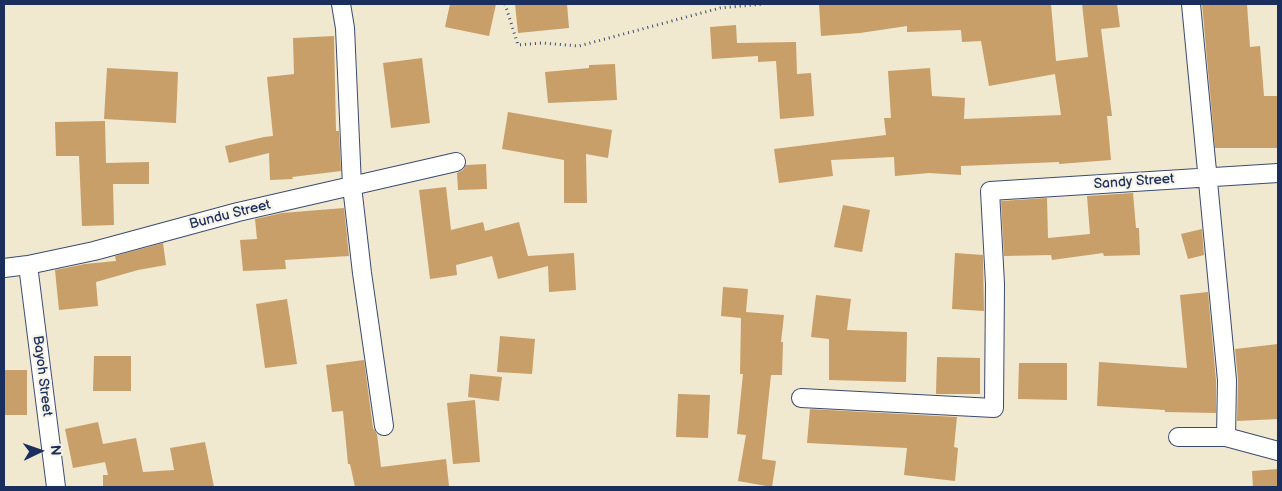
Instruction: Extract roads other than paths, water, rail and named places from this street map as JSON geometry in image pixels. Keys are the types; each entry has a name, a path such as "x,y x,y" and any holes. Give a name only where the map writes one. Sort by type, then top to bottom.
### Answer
{"street":[{"path":"341,4 345,28 352,186 384,426"},
{"path":"1191,4 1227,380 1226,438"},
{"name":"Bundu Street","path":"4,268 28,265 94,251 238,212 456,162"},
{"name":"Sandy Street","path":"801,398 994,408 995,284 990,192 1278,173"},
{"name":"Bayoh Street","path":"28,265 56,487"},
{"path":"1178,437 1226,438 1278,451"}]}
